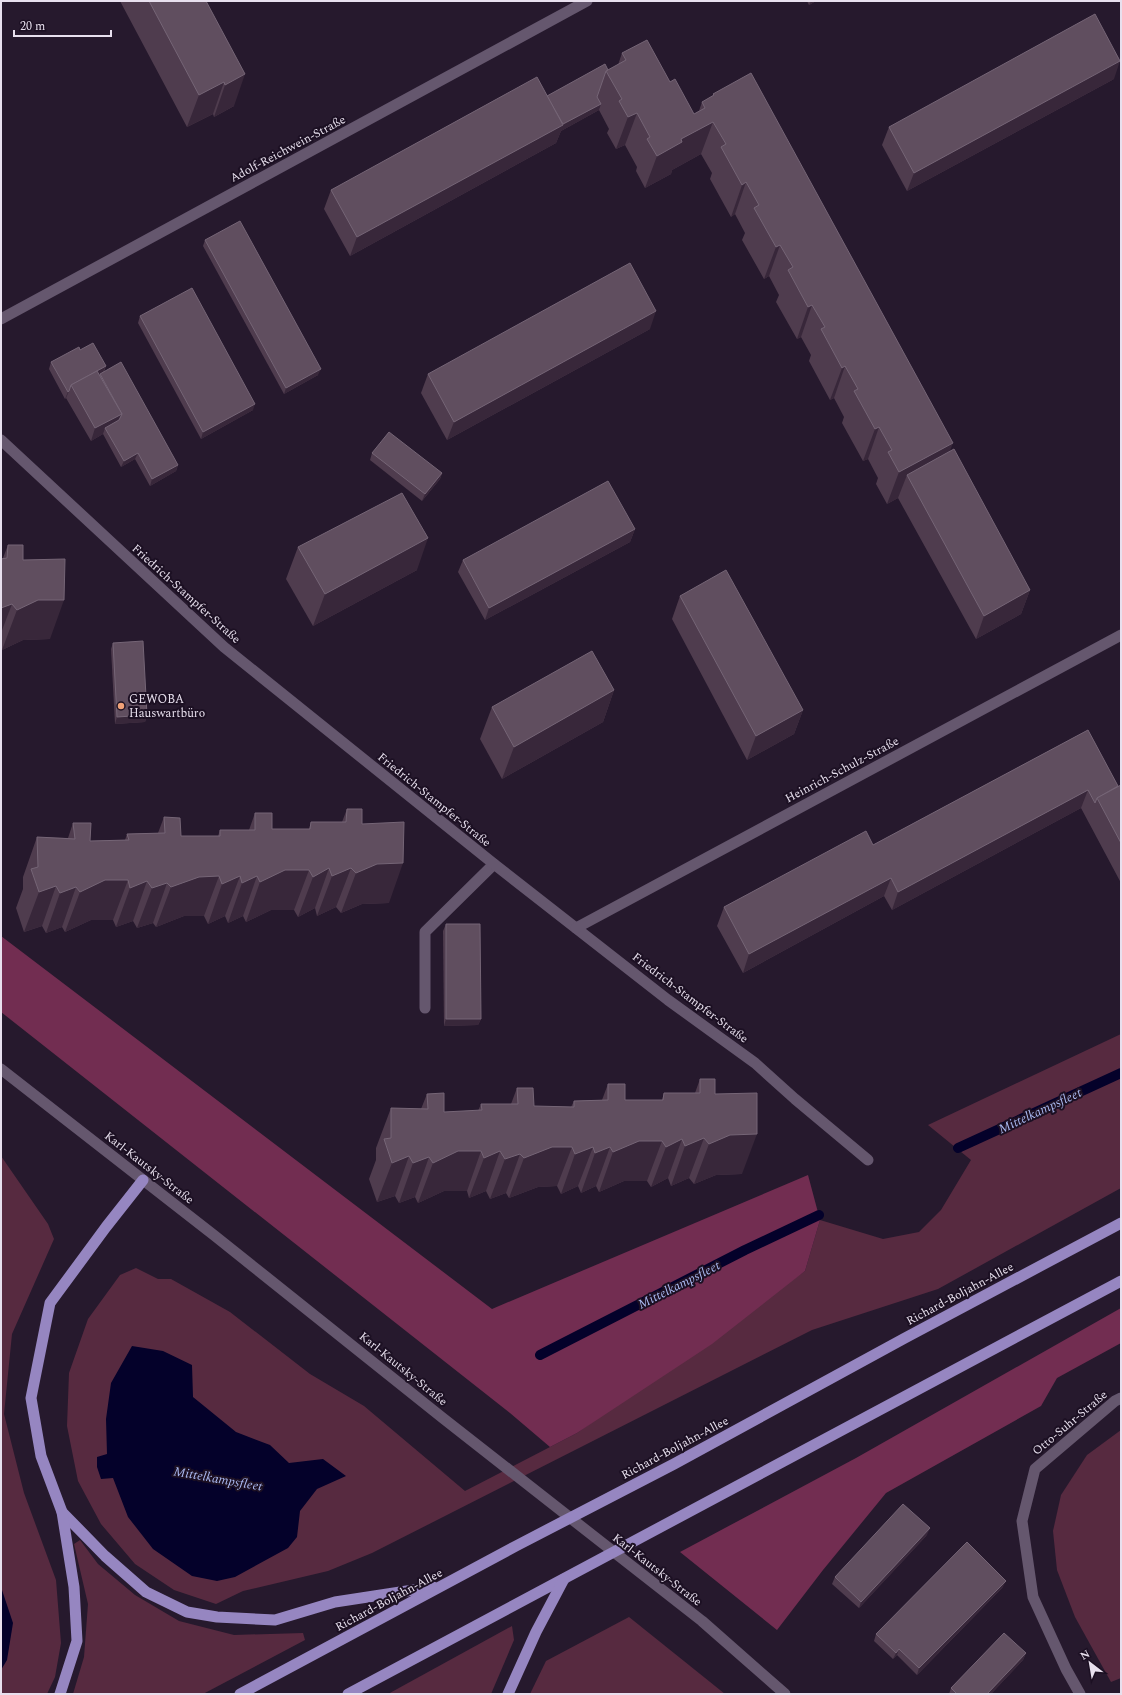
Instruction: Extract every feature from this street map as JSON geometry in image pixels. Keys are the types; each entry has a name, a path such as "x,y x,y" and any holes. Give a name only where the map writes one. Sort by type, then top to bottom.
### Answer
{"main road":[{"path":"60,1694 77,1641 74,1587 62,1512 41,1456 31,1398 50,1303 143,1180"},
{"name":"Richard-Boljahn-Allee","path":"240,1694 674,1464 905,1338 1121,1223"},
{"path":"348,1694 1121,1281"},
{"path":"62,1512 105,1556 146,1592 188,1612 217,1617 275,1620 335,1602 442,1586"},
{"path":"508,1694 536,1632 564,1579"}],"street":[{"name":"Adolf-Reichwein-Straße","path":"1,319 587,1"},
{"name":"Friedrich-Stampfer-Straße","path":"1,440 224,647 494,864 668,1000 755,1063 795,1099 868,1160"},
{"name":"Heinrich-Schulz-Straße","path":"576,928 1121,635"},
{"path":"424,1008 425,932 494,864"},
{"name":"Karl-Kautsky-Straße","path":"1,1069 702,1621 786,1694"},
{"name":"Otto-Suhr-Straße","path":"1080,1694 1066,1669 1033,1597 1022,1521 1035,1469 1115,1401 1121,1398"}],"shaded area":[{"path":"1,936 492,1309 808,1175 820,1220 805,1271 712,1344 577,1433 550,1447 510,1413 1,1012"},
{"path":"1121,1034 1121,1188 938,1289 812,1330 372,1553 328,1571 243,1591 216,1604 174,1590 135,1564 101,1524 78,1481 67,1426 69,1373 88,1319 120,1275 136,1268 158,1279 171,1279 230,1312 310,1374 364,1406 465,1491 577,1433 805,1271 820,1220 883,1239 919,1232 941,1210 971,1160 928,1125"},
{"path":"1,1156 48,1224 54,1239 12,1334 4,1414 24,1493 56,1580 61,1643 55,1677 47,1694 1,1694"},
{"path":"1121,1308 1121,1343 1057,1378 1041,1406 886,1493 823,1570 777,1630 680,1552 856,1458"},
{"path":"1121,1430 1121,1678 1111,1682 1075,1617 1057,1570 1053,1531 1061,1495 1087,1455"},
{"path":"80,1540 98,1564 135,1595 179,1621 234,1635 303,1633 305,1640 203,1694 73,1694 84,1657 88,1604 74,1544"},
{"path":"629,1617 725,1694 530,1694 546,1661"},
{"path":"512,1626 514,1640 491,1694 388,1694"}],"water":[{"path":"132,1346 163,1351 192,1365 193,1397 236,1432 270,1445 289,1463 323,1459 346,1476 317,1489 300,1511 297,1537 288,1548 235,1577 217,1581 192,1576 153,1549 128,1517 113,1478 101,1479 97,1467 97,1457 107,1454 106,1419 111,1383"},
{"path":"1,1587 13,1623 7,1660 1,1670"}],"building":[{"path":"149,1 206,1 245,74 225,85 224,82 199,95"},
{"path":"1095,14 1120,61 914,173 889,127"},
{"path":"647,40 670,82 675,79 694,114 705,108 702,102 714,95 713,94 751,73 953,443 899,472 888,452 892,450 879,427 875,429 854,391 858,389 845,366 842,368 821,329 825,327 812,305 808,307 788,270 793,267 780,245 776,247 754,208 759,205 746,182 742,185 721,147 726,144 713,122 681,139 682,142 657,156 647,139 650,137 637,113 628,117 619,101 622,99 606,71 626,60 622,53"},
{"path":"605,64 608,70 606,71 597,97 601,104 563,124 547,96"},
{"path":"537,77 563,125 357,237 331,190"},
{"path":"240,221 321,369 286,388 205,240"},
{"path":"630,263 656,311 454,422 428,374"},
{"path":"192,288 255,404 203,432 140,316"},
{"path":"93,343 106,366 71,385 68,392 51,362 79,347 80,350"},
{"path":"121,362 178,465 152,479 138,453 124,461 105,428 119,420 122,414 100,374"},
{"path":"97,371 122,414 95,428 71,385"},
{"path":"389,432 442,473 425,494 372,453"},
{"path":"954,449 1030,590 984,616 907,475"},
{"path":"608,481 635,529 489,608 463,560"},
{"path":"402,493 428,538 325,594 298,547"},
{"path":"8,545 23,545 23,560 65,559 64,600 38,600 17,610 12,604 1,608 1,559 7,558"},
{"path":"726,570 803,710 756,736 680,596"},
{"path":"143,641 147,715 117,717 113,643"},
{"path":"592,651 614,690 514,747 492,707"},
{"path":"1088,730 1118,786 1097,798 1095,803 1088,790 898,892 891,878 749,954 724,907 866,831 873,845"},
{"path":"1121,785 1121,843 1097,798"},
{"path":"347,809 362,809 362,824 404,822 403,863 377,864 356,873 351,868 332,876 329,868 313,877 309,870 285,870 260,882 257,876 242,883 240,876 222,884 219,876 199,877 171,887 167,883 152,888 147,881 130,888 128,880 105,880 80,892 76,887 60,893 56,886 39,892 31,869 38,867 37,837 75,839 73,823 91,823 90,841 129,840 127,834 165,833 164,817 180,818 181,836 220,836 220,830 255,830 255,813 272,813 272,829 310,829 311,822 346,822"},
{"path":"446,924 480,924 481,1019 446,1019"},
{"path":"700,1079 715,1079 715,1094 757,1093 757,1134 730,1135 709,1144 704,1138 685,1146 682,1139 666,1147 662,1141 639,1141 613,1152 610,1147 595,1153 593,1147 575,1154 572,1147 552,1147 524,1158 520,1154 505,1159 500,1151 484,1158 481,1151 458,1151 433,1163 429,1157 413,1163 409,1156 392,1163 384,1139 391,1138 391,1108 428,1109 427,1094 444,1093 444,1112 482,1110 481,1104 518,1104 517,1088 533,1088 534,1106 574,1107 574,1101 608,1100 608,1084 625,1084 625,1100 663,1100 664,1093 700,1093"},
{"path":"903,1504 930,1528 861,1602 835,1577"},
{"path":"967,1542 1006,1581 919,1668 899,1649 896,1653 876,1634"},
{"path":"1004,1633 1026,1653 987,1694 957,1694 951,1688"}],"waterway":[{"name":"Mittelkampsfleet","path":"958,1148 1121,1073"},
{"name":"Mittelkampsfleet","path":"540,1355 745,1250 819,1215"}],"place":[{"name":"GEWOBA Hauswartbüro","path":"121,706"}]}
